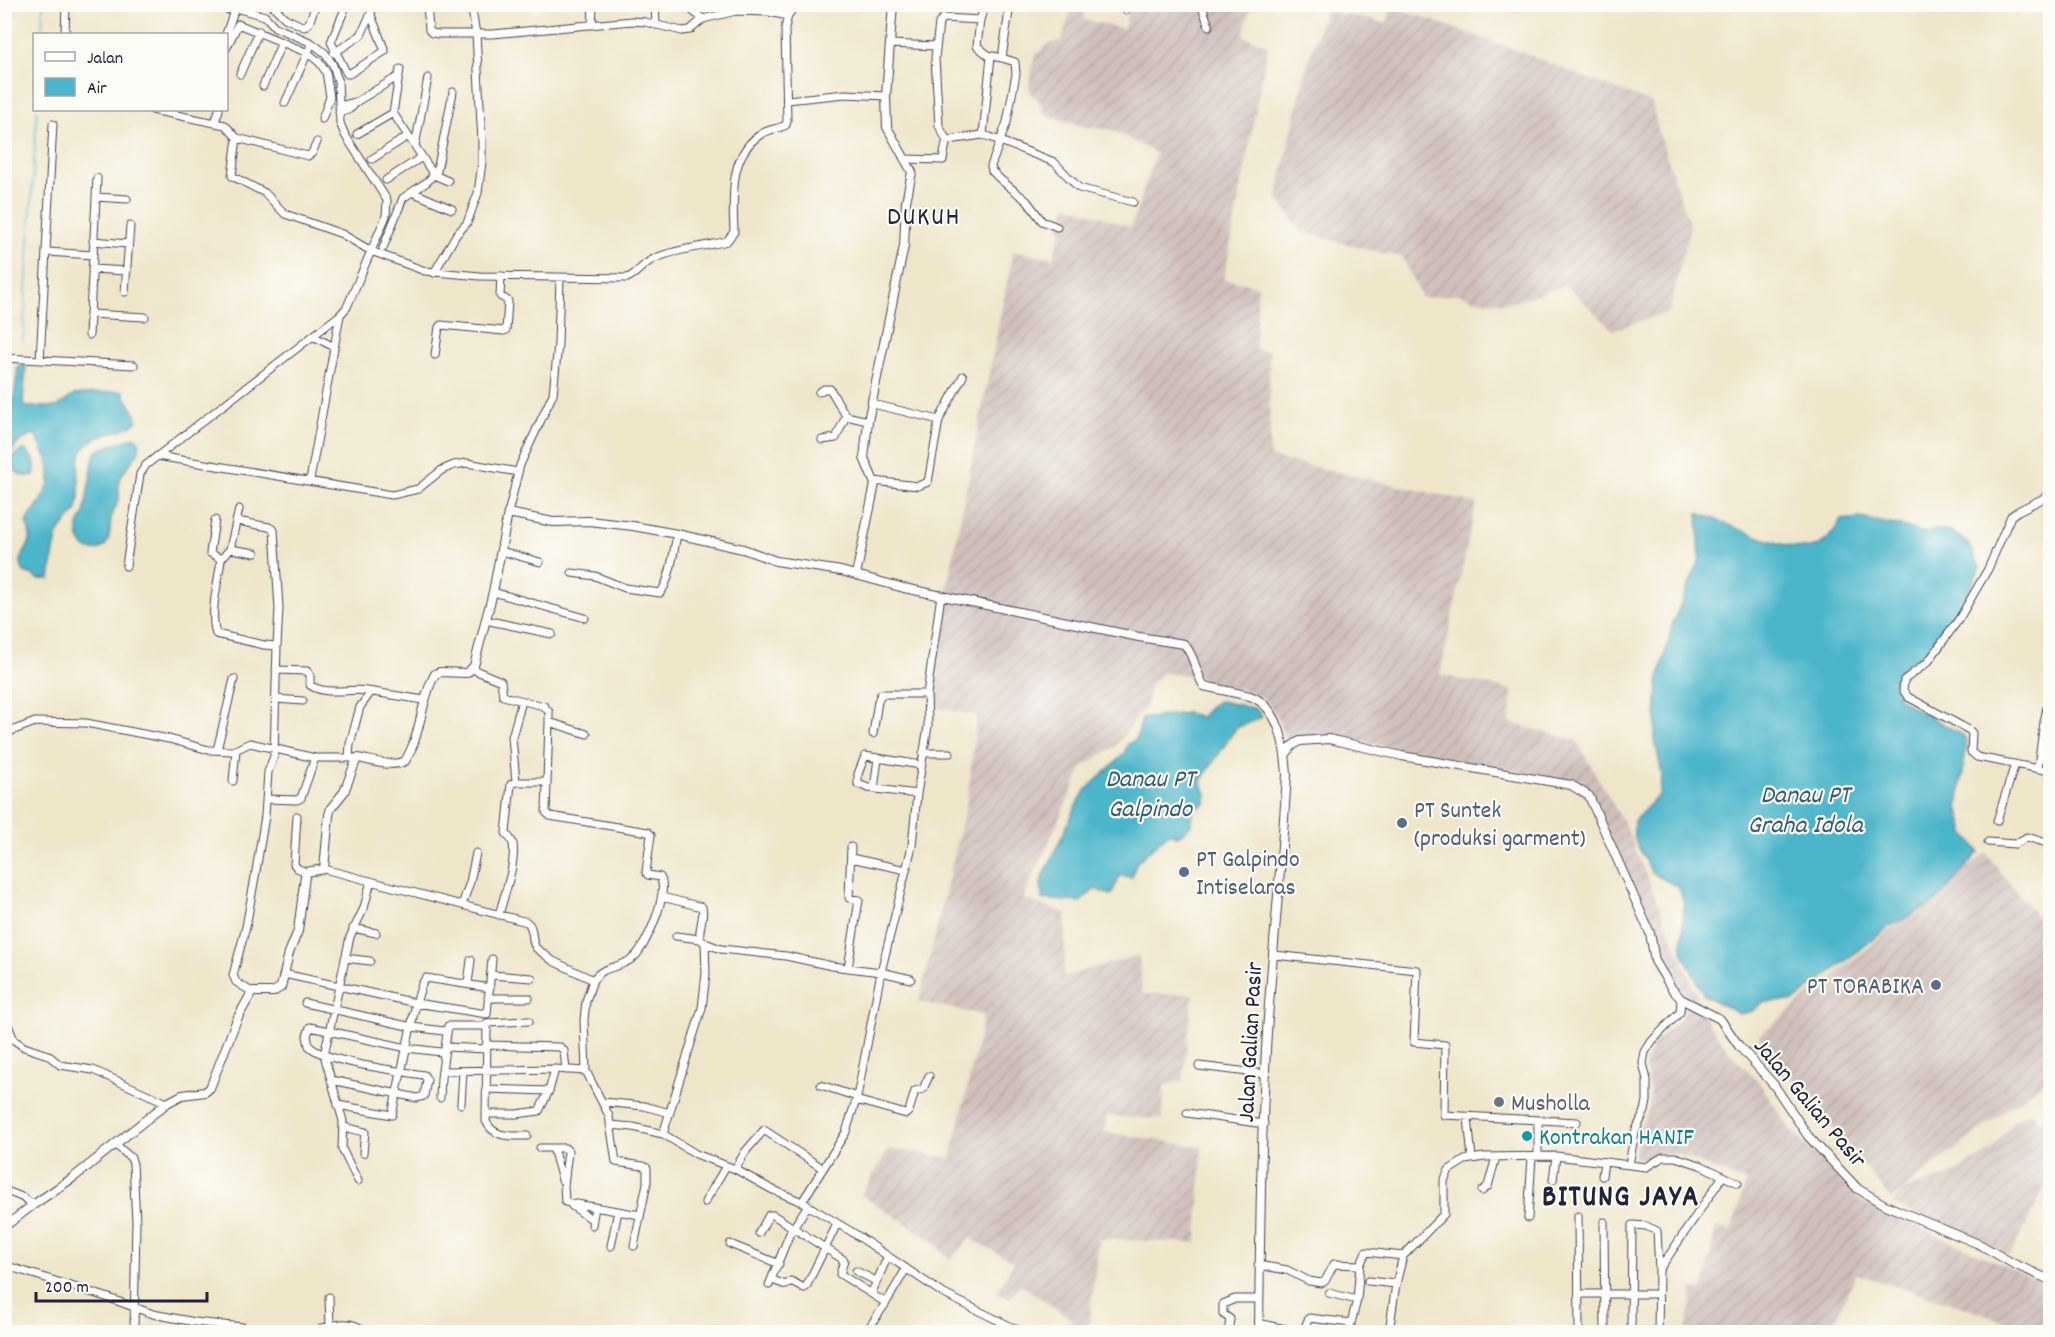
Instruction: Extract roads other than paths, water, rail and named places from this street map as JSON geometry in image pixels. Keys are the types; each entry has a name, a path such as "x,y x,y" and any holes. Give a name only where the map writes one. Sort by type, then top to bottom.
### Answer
{"street":[{"path":"65,33 66,4"},
{"path":"126,566 140,474 146,465 347,307 386,216 387,200 339,123 338,81 328,57 312,43 275,27 265,16 235,6 226,9 206,4"},
{"path":"276,6 285,18 304,27 309,23 316,4"},
{"path":"347,4 331,42 344,72 349,74 385,51 371,15"},
{"path":"328,57 361,35 375,4"},
{"path":"427,4 429,30 432,33 492,34 632,21 682,32 690,30 703,19 736,11 770,8 788,16"},
{"path":"434,273 456,235 467,223 478,193 482,162 476,34 471,4"},
{"path":"592,25 593,4"},
{"path":"655,4 656,25"},
{"path":"678,4 690,7 703,19"},
{"path":"237,138 232,176 264,193 285,214 342,234 371,250 416,269 434,273 501,276 627,278 631,277 642,264 658,257 684,248 730,239 734,232 735,180 742,153 755,138 764,132 786,125 785,28 788,16 796,4"},
{"path":"856,575 870,516 874,481 864,458 868,421 904,246 906,202 912,172 887,127 886,96 893,4"},
{"path":"985,4 980,20 978,49 991,56 1011,59 1016,65 1008,114 992,162 992,171 1028,201 1042,221 1057,227"},
{"path":"994,4 1010,7 1002,58"},
{"path":"1202,4 1209,26"},
{"path":"226,33 235,6"},
{"path":"904,159 943,160 947,141 939,126 936,46 939,23 943,18 980,20"},
{"path":"228,45 238,24 308,53 326,72 330,97 322,120"},
{"path":"240,74 259,32"},
{"path":"262,86 282,42"},
{"path":"285,103 312,43"},
{"path":"890,44 936,46"},
{"path":"983,135 991,56"},
{"path":"339,109 345,112 353,108 356,102 400,73 393,113 434,176 448,181"},
{"path":"415,146 428,78"},
{"path":"383,248 403,198 434,176 437,171 453,92"},
{"path":"787,100 845,94 886,96"},
{"path":"157,111 215,122 225,125 237,138 308,156 312,153 316,141"},
{"path":"215,122 219,111"},
{"path":"357,134 393,113"},
{"path":"40,360 53,124"},
{"path":"947,141 983,135 1054,162 1079,188 1133,202"},
{"path":"372,159 408,136"},
{"path":"386,180 422,157"},
{"path":"89,335 97,178"},
{"path":"412,192 452,209"},
{"path":"96,197 127,199"},
{"path":"125,292 130,226"},
{"path":"93,241 129,243"},
{"path":"47,252 93,255"},
{"path":"92,269 127,271"},
{"path":"435,355 441,325 506,330 508,301 500,296 501,276"},
{"path":"4,732 35,722 94,724 173,740 203,749 236,750 250,743 315,758 353,758 387,764 405,761 420,725 424,700 435,674 440,672 467,673 472,669 493,592 518,472 553,394 558,344 560,278"},
{"path":"90,314 145,317"},
{"path":"310,480 339,315"},
{"path":"313,336 334,347"},
{"path":"4,352 5,358 134,365"},
{"path":"874,481 918,486 928,482 939,420 963,376"},
{"path":"819,392 830,389 846,416 868,421"},
{"path":"873,404 939,420"},
{"path":"822,440 836,438 846,416"},
{"path":"158,456 392,495 418,489 442,470 454,465 467,463 518,472"},
{"path":"2050,495 2012,516 1988,569 1959,619 1928,662 1906,678 1903,685 1903,690 1908,697 1971,731 1971,752 1973,754 1983,759 2038,767 2050,771"},
{"path":"239,509 230,549 221,559 216,590 214,625 216,634 278,646"},
{"path":"508,513 553,522 589,521 677,534 743,549 776,561 856,575 941,595 927,694 928,726 917,794 912,846 881,972 856,1099 846,1132 822,1168 792,1228 771,1282 786,1285 790,1281 805,1288 837,1224"},
{"path":"215,520 210,553 221,559"},
{"path":"237,521 274,530 279,608 274,750 268,772 255,877 246,927 233,975 236,982 252,992 269,993 281,987 289,953 298,931 306,872"},
{"path":"572,573 595,576 632,590 660,593 664,591 667,581 677,534"},
{"path":"230,549 255,553"},
{"path":"501,551 540,561"},
{"path":"493,592 585,618"},
{"name":"Jalan Galian Pasir","path":"941,595 1139,637 1184,644 1190,651 1203,686 1255,698 1269,710 1278,726 1286,754 1283,851 1263,1124 1258,1265 1259,1328"},
{"path":"486,620 552,634"},
{"path":"472,669 501,681 503,696 544,706 549,712 544,807 550,816 649,832 651,835 646,872 648,875 662,878 664,887 653,924 636,956 621,964 604,968 592,980 584,1020 586,1071 603,1102 610,1125 616,1162 647,1168 647,1184 634,1246"},
{"path":"276,670 307,671 310,675 310,685 314,688 371,692 424,700"},
{"path":"217,750 234,679"},
{"path":"324,869 329,815 331,808 344,792 353,758 350,744 360,707 371,692"},
{"path":"873,734 881,694 927,694"},
{"path":"2038,767 2050,694"},
{"path":"276,699 303,701"},
{"path":"516,782 512,737 522,701"},
{"path":"549,722 587,734"},
{"path":"1286,754 1300,741 1329,739 1402,756 1571,785 1585,792 1650,933 1655,961 1665,981 1681,999 1680,1012 1652,1041 1644,1057 1647,1101 1635,1132 1629,1165"},
{"path":"233,781 236,750"},
{"path":"923,753 950,753"},
{"path":"917,794 863,787 858,784 857,780 865,756 921,765"},
{"path":"266,799 297,800 301,798 315,758"},
{"path":"874,789 878,758"},
{"path":"1997,821 2015,764"},
{"path":"499,915 511,867 513,844 506,833 512,784 546,782"},
{"path":"297,816 294,864 297,868 306,872 324,869 529,923 536,948 553,961 592,980"},
{"path":"1988,843 2015,844 2027,837 2050,844"},
{"path":"848,968 859,900 849,898 851,847"},
{"path":"462,905 476,853"},
{"path":"851,858 906,870"},
{"path":"358,1181 342,1149 343,1127 324,1055 353,928 364,908 371,881"},
{"path":"662,897 702,907 699,932 703,941 706,974 702,1008 663,1134"},
{"path":"353,928 376,933"},
{"path":"676,936 703,941 720,950 786,956 823,965 881,972 911,979"},
{"path":"1274,955 1417,970 1414,1042 1445,1045 1444,1115 1577,1122"},
{"path":"345,958 370,961"},
{"path":"284,974 416,1003 487,1014 492,959"},
{"path":"468,984 471,960"},
{"path":"492,975 532,978"},
{"path":"338,1105 392,1115 416,1003 426,978 490,988"},
{"path":"4,1227 74,1177 166,1104 182,1095 205,1092 210,1088 237,1019 252,992"},
{"path":"488,998 529,998"},
{"name":"Jalan Galian Pasir","path":"1681,999 1720,1019 1747,1055 1774,1085 1808,1136 1864,1194 1981,1245 2012,1263 2050,1280"},
{"path":"305,1003 411,1027 444,1031"},
{"path":"4,1015 14,1040 24,1047 48,1055 66,1066 93,1071 166,1104"},
{"path":"440,1098 443,1050 448,1026 486,1026 487,1023 529,1021"},
{"path":"486,1026 485,1071 488,1128 497,1134 527,1136"},
{"path":"331,1080 421,1098 426,1088 426,1077 324,1055 309,1046 308,1030 313,1027 407,1048 443,1050 486,1047 560,1047 564,1051 566,1070"},
{"path":"1199,1066 1266,1074"},
{"path":"442,1071 555,1069 586,1071"},
{"path":"486,1114 539,1111 549,1090 555,1069"},
{"path":"461,1104 463,1071"},
{"path":"821,1085 856,1099 906,1114 915,1091 923,1089 929,1076"},
{"path":"486,1089 549,1090"},
{"path":"603,1102 644,1106 670,1113"},
{"path":"1187,1113 1263,1124"},
{"path":"1468,1117 1472,1159"},
{"path":"1528,1218 1538,1121"},
{"path":"610,1125 633,1127 663,1134 696,1154 735,1169 805,1204 852,1232 944,1294 1022,1332"},
{"path":"343,1127 365,1132 363,1153"},
{"path":"735,1169 745,1152 764,1130 822,1168"},
{"path":"115,1144 131,1158 133,1164 136,1221 134,1332"},
{"path":"540,1148 568,1151 564,1201 592,1222 595,1207"},
{"path":"553,1148 564,1186"},
{"path":"1553,1180 1556,1156"},
{"path":"1389,1332 1396,1284 1403,1256 1444,1214 1444,1181 1449,1170 1465,1160 1556,1156 1648,1166 1663,1157 1675,1157 1687,1160 1738,1183"},
{"path":"1482,1191 1488,1186 1496,1157"},
{"path":"1602,1176 1604,1162"},
{"path":"705,1202 726,1166"},
{"path":"1659,1270 1723,1176"},
{"path":"4,1190 24,1198 33,1205"},
{"path":"569,1204 640,1215"},
{"path":"611,1246 618,1211"},
{"path":"759,1233 771,1214 843,1260 840,1274 872,1292 886,1303"},
{"path":"1578,1216 1579,1332"},
{"path":"1604,1222 1605,1332"},
{"path":"1631,1332 1632,1225 1658,1231 1658,1332"},
{"path":"730,1244 779,1264"},
{"path":"1350,1332 1357,1300 1360,1265 1366,1252 1403,1256"},
{"path":"872,1292 888,1256"},
{"path":"1258,1265 1287,1270 1321,1284 1334,1264 1360,1265"},
{"path":"4,1265 134,1308 230,1329 242,1327 254,1332"},
{"path":"866,1332 906,1269"},
{"path":"856,1271 876,1281"},
{"path":"1368,1281 1396,1284"},
{"path":"1329,1293 1357,1300"},
{"path":"1580,1294 1658,1294"},
{"path":"329,1297 330,1326"},
{"path":"1228,1332 1230,1319 1223,1314 1223,1304 1235,1299 1258,1299"},
{"path":"1259,1328 1283,1327 1300,1332 1303,1331 1309,1318 1351,1323"},
{"path":"322,1328 342,1323 354,1324 366,1332"}],"water":[{"path":"18,366 26,366 23,402 25,407 57,407 74,395 123,391 137,420 128,427 94,439 83,451 79,467 79,494 76,511 58,534 50,579 37,579 24,572 21,561 30,538 26,522 43,497 50,480 48,462 34,435 21,440 10,456 13,457 25,450 34,461 34,475 23,476 16,472 5,459 5,410 13,406"},
{"path":"135,437 140,448 121,476 119,497 112,514 107,542 102,548 88,549 80,540 78,527 84,515 94,455 99,450"},
{"name":"Danau PT Graha Idola","path":"1698,513 1771,541 1800,548 1811,548 1821,544 1841,520 1860,518 1905,527 1921,533 1935,530 1951,531 1969,545 1980,567 1964,600 1922,656 1906,664 1896,678 1898,697 1963,735 1967,741 1958,807 1965,833 1979,852 1935,902 1890,926 1794,1001 1764,1002 1752,1011 1739,1014 1704,995 1682,951 1684,903 1679,887 1652,873 1634,838 1634,821 1660,794 1662,775 1655,739 1658,683 1673,623 1700,559"},
{"name":"Danau PT Galpindo","path":"1220,701 1256,709 1262,717 1236,728 1201,780 1206,794 1205,804 1193,809 1188,829 1177,836 1169,833 1136,863 1132,877 1120,876 1111,895 1095,889 1080,902 1042,899 1041,882 1077,804 1086,790 1124,754 1128,744 1137,739 1142,719 1187,713 1201,717 1210,706"}],"waterway":[{"path":"42,33 43,4"},
{"path":"23,341 37,111"}],"place":[{"name":"PT Suntek (produksi garment)","path":"1402,823"},
{"name":"PT Galpindo Intiselaras","path":"1184,872"},
{"name":"PT TORABIKA","path":"1936,985"},
{"name":"Musholla","path":"1499,1102"},
{"name":"Kontrakan HANIF","path":"1527,1136"}],"district":[{"name":"DUKUH","path":"924,215"},
{"name":"BITUNG JAYA","path":"1621,1195"}]}
